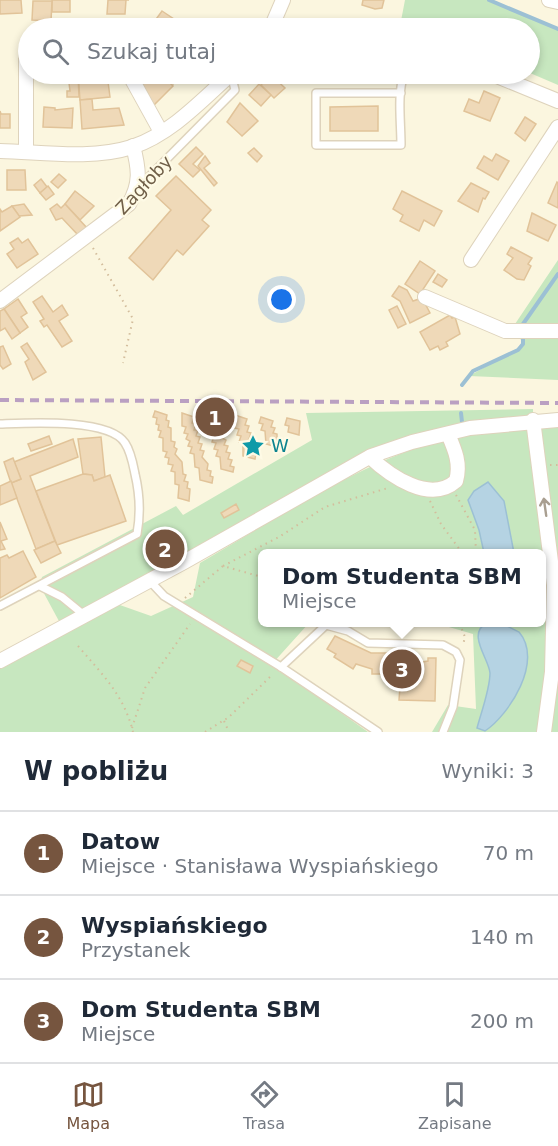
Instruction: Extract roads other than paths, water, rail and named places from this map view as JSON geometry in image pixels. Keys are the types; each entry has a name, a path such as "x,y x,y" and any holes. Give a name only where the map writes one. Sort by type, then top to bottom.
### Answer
{"street":[{"path":"277,18 283,0"},
{"path":"549,0 558,2"},
{"path":"26,152 27,84"},
{"path":"135,84 161,132"},
{"path":"0,151 102,153 133,146 161,132 219,84"},
{"path":"516,84 558,101"},
{"path":"471,260 558,127"},
{"path":"133,146 140,177 137,189"},
{"name":"Zagłoby","path":"0,301 87,238 129,204 137,189"},
{"path":"425,297 493,327 522,332 558,330"},
{"path":"533,420 554,585 552,672 544,732"},
{"path":"0,661 370,457 412,442 448,434 533,420 558,420"},
{"path":"370,457 404,480 422,489 433,491 452,485 456,481 459,461 448,434"}],"lane":[{"name":"Zagłoby","path":"137,189 235,90 234,84"},
{"path":"401,93 316,93 315,145 401,145 402,84"},
{"path":"0,424 86,425 102,429 125,442 133,463 140,499 137,534 0,606"},
{"path":"149,580 164,596 281,667 378,732"},
{"path":"40,586 62,597 84,615"},
{"path":"281,667 324,627"},
{"path":"333,627 348,631 368,643 443,645 456,652 460,660 453,707 443,732"}],"water":[{"path":"488,482 504,501 513,549 483,549 468,500 474,491"},
{"path":"481,627 509,627 519,632 526,644 528,657 526,672 513,700 504,713 485,731 477,728 490,673 480,647 478,633"}],"waterway":[{"path":"489,0 532,18"},
{"path":"540,21 558,29"},
{"path":"462,385 473,371 518,350 523,344 523,324 558,274"},
{"path":"461,413 462,422"}],"railway":[{"path":"0,400 558,403"}],"place":[{"name":"Datow","path":"215,417"},
{"name":"W","path":"253,446"},
{"name":"Wyspiańskiego","path":"165,549"},
{"name":"Dom Studenta SBM","path":"402,669"}]}
